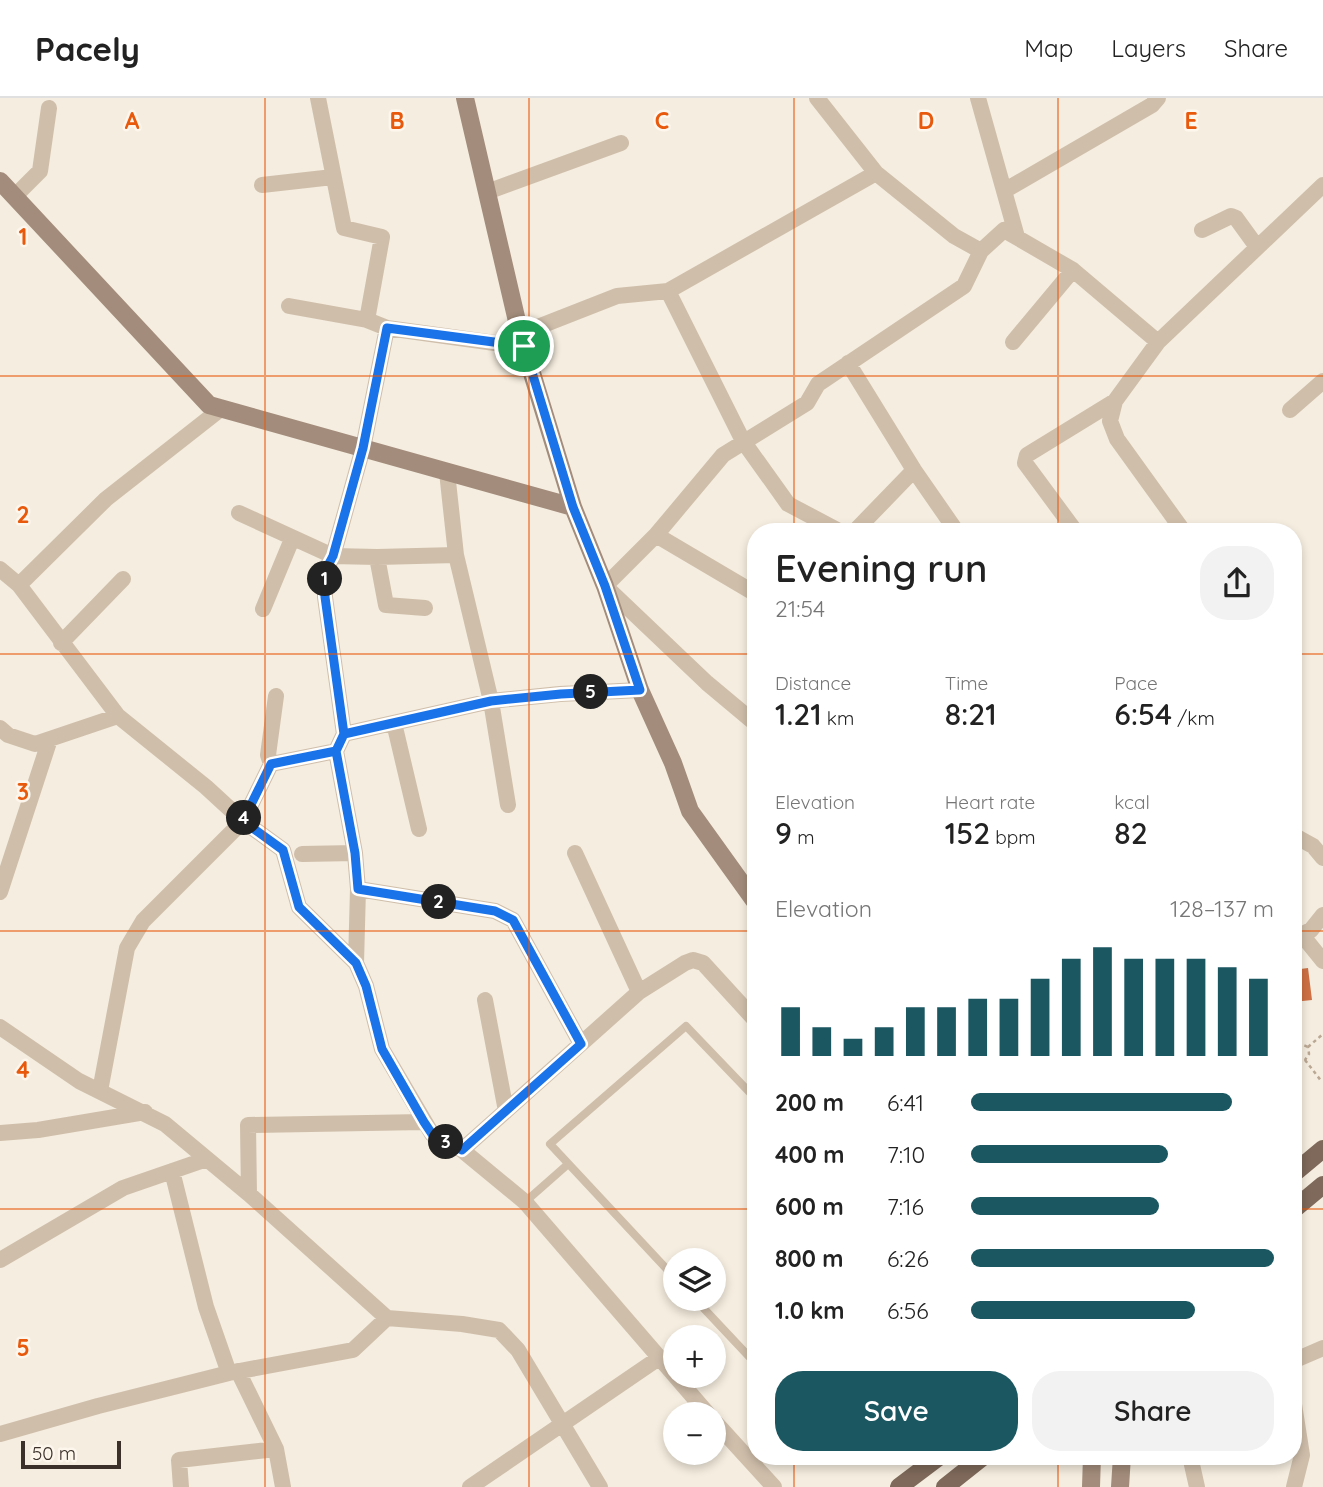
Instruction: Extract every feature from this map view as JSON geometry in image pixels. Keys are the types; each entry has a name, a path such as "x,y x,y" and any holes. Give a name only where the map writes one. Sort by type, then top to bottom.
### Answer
{"main road":[{"path":"1302,1166 1323,1149"},
{"path":"1302,1202 1323,1185"},
{"path":"899,1487 928,1465"},
{"path":"945,1487 973,1465"}],"street":[{"path":"318,98 344,228 382,237 367,320"},
{"path":"465,98 522,340 573,507 605,586 640,690 673,763 690,811 747,890"},
{"path":"817,98 876,173 954,236 981,251"},
{"path":"978,98 1017,237"},
{"path":"1004,191 1152,105 1158,98"},
{"path":"0,207 40,172 49,108"},
{"path":"486,192 621,143"},
{"path":"289,306 367,320 387,328 522,340 617,296 668,292 876,173"},
{"path":"262,185 333,177"},
{"path":"0,181 209,405 573,507"},
{"path":"1069,523 1025,463 1027,455 1115,401 1158,342 1323,185"},
{"path":"1202,230 1231,216 1236,218 1257,247"},
{"path":"605,586 656,535 723,455 807,403 818,384 964,286 981,251 1004,230 1073,270 1158,342"},
{"path":"1013,342 1073,270"},
{"path":"668,292 743,441 788,504 824,523"},
{"path":"356,963 358,889 355,853 336,751 344,734 325,597 325,571 333,556 363,448 387,328"},
{"path":"848,363 914,470 951,523"},
{"path":"1290,410 1323,381"},
{"path":"1115,401 1111,421 1117,439 1178,523"},
{"path":"19,585 106,499 222,408"},
{"path":"863,523 914,470"},
{"path":"447,471 456,555 491,701 508,805"},
{"path":"239,513 333,556 456,555"},
{"path":"656,535 747,589"},
{"path":"263,609 292,539"},
{"path":"377,557 386,605 425,608"},
{"path":"0,569 19,585 118,716 206,787 243,821 283,850 299,907 356,963 366,986 382,1049 432,1134 462,1150 525,1202 698,1402"},
{"path":"61,643 122,579"},
{"path":"605,586 747,716"},
{"path":"344,734 491,701 640,690"},
{"path":"100,1091 127,948 143,921 243,821 271,764 268,755 276,696"},
{"path":"0,728 8,735 35,744 118,716"},
{"path":"394,723 419,829"},
{"path":"0,892 50,739"},
{"path":"271,764 336,751"},
{"path":"1302,839 1320,847"},
{"path":"302,853 355,853"},
{"path":"575,853 639,992"},
{"path":"358,889 495,911 513,920 581,1044"},
{"path":"1302,935 1321,923"},
{"path":"1302,941 1323,961"},
{"path":"462,1150 639,992 693,960 703,962 747,1011"},
{"path":"485,1000 506,1111"},
{"path":"0,1027 79,1081 165,1124 249,1194 387,1318 499,1330 518,1350 600,1487"},
{"path":"0,1133 38,1130 145,1112"},
{"path":"249,1194 248,1125 424,1122"},
{"path":"0,1260 123,1188 207,1158"},
{"path":"172,1171 206,1307 234,1372 276,1449 283,1487"},
{"path":"0,1434 234,1372 353,1349 387,1318"},
{"path":"1302,1358 1323,1348"},
{"path":"470,1487 659,1358"},
{"path":"726,1434 747,1457"},
{"path":"181,1487 179,1460 276,1449"},
{"path":"754,1465 774,1487"},
{"path":"1091,1487 1092,1465"},
{"path":"1120,1487 1121,1465"},
{"path":"1192,1465 1197,1487"},
{"path":"1294,1487 1300,1465"}],"lane":[{"path":"663,1265 550,1144 685,1026 747,1090"},
{"path":"525,1202 568,1165"},
{"path":"706,1311 747,1354"}],"path":[{"path":"1308,1047 1323,1034"},
{"path":"1302,1044 1308,1047"},
{"path":"1305,1060 1310,1054 1308,1047"},
{"path":"1302,1059 1322,1082"}],"building":[{"path":"1308,968 1312,1000 1302,1001 1302,969"}],"route":[{"path":"524,346 387,328 363,448 333,556 325,571 325,597 344,734 336,751 355,853 358,889 495,911 513,920 581,1044 462,1150 432,1134 424,1122 382,1049 366,986 356,963 299,907 283,850 243,821 271,764 336,751 344,734 491,701 640,690 605,586 573,507 524,346"}]}
